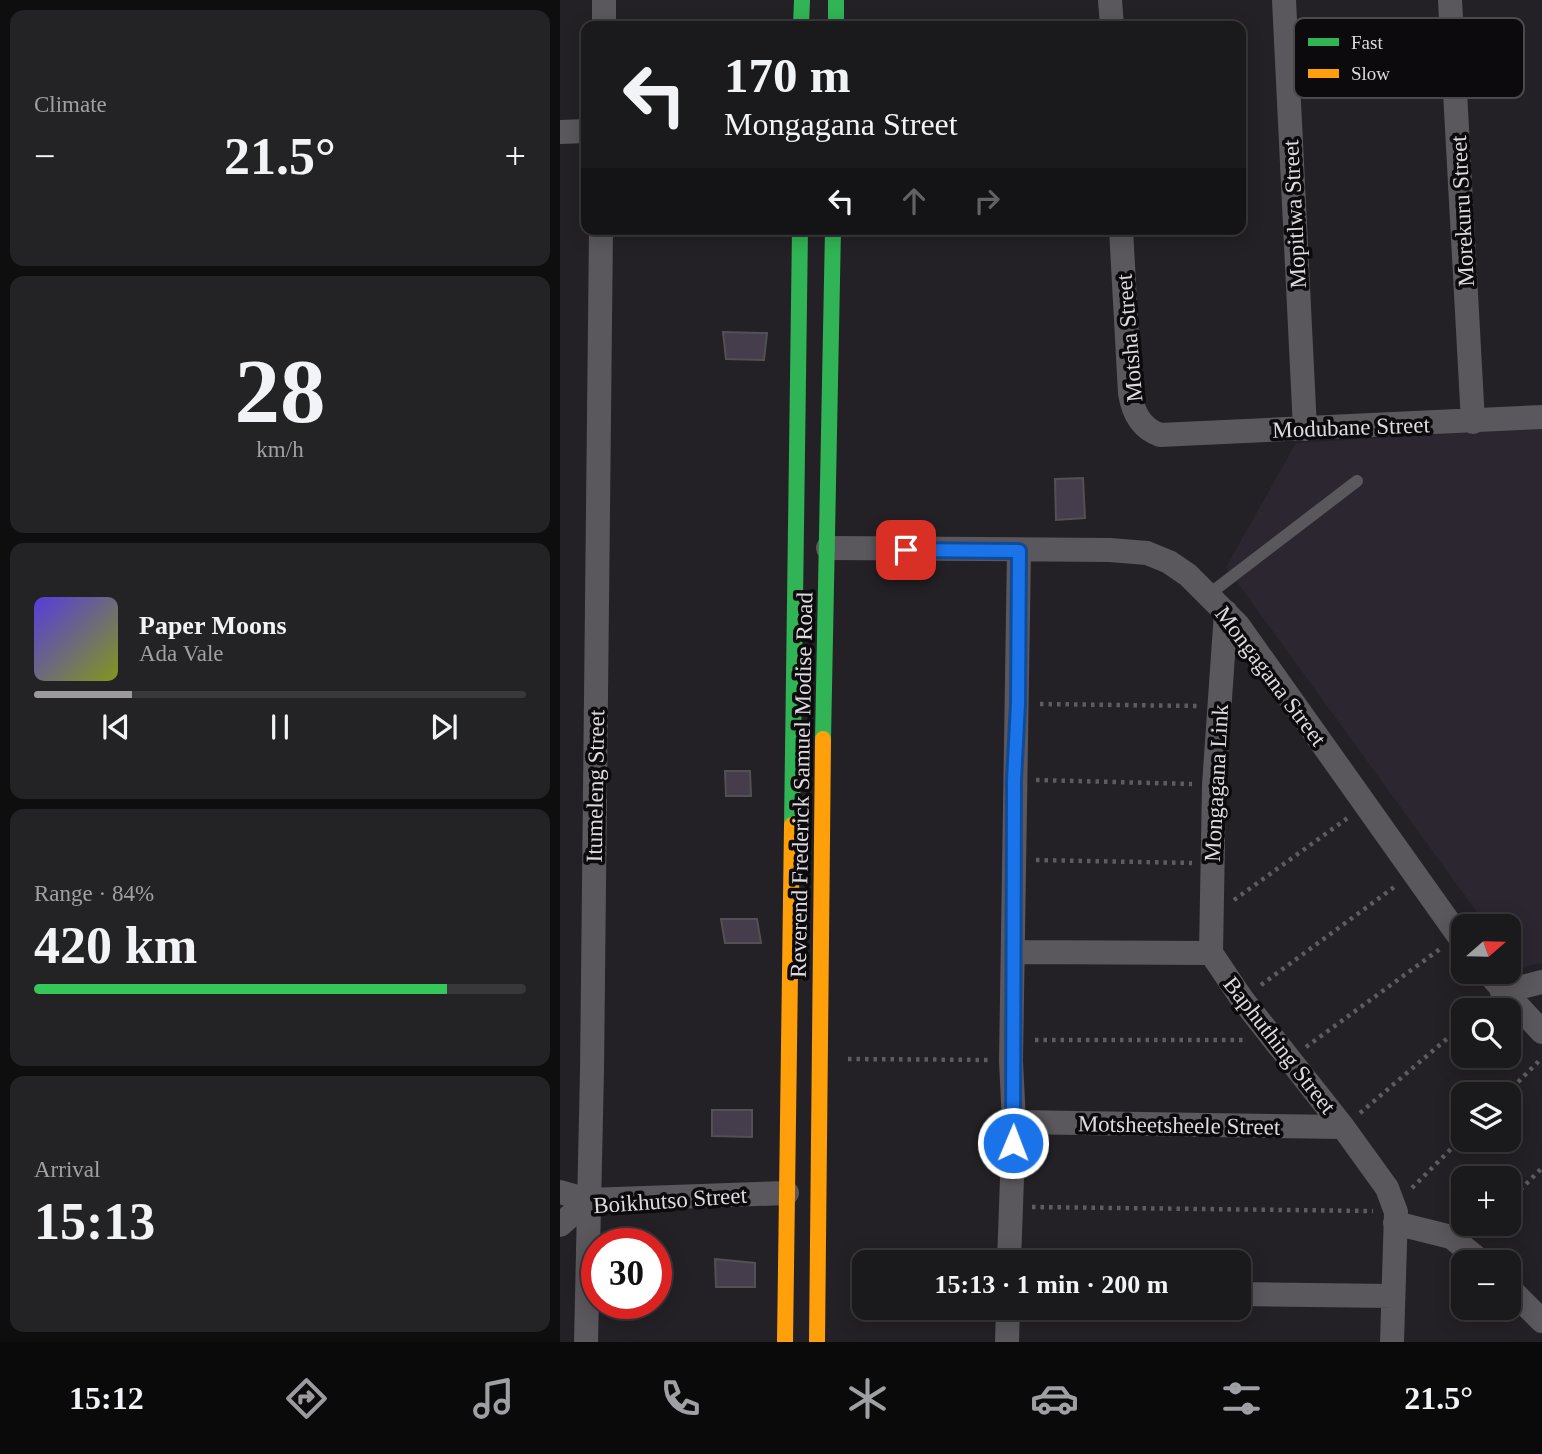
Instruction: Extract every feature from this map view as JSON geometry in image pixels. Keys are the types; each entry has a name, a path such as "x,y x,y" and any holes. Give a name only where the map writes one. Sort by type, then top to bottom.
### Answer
{"main road":[{"path":"802,0 802,21"},
{"path":"836,0 836,21"},
{"name":"Reverend Frederick Samuel Modise Road","path":"785,1342 800,235"},
{"name":"Reverend Frederick Samuel Modise Road","path":"817,1342 824,700 833,235"}],"street":[{"path":"604,0 604,21"},
{"path":"1110,0 1112,21"},
{"name":"Mopitlwa Street","path":"1284,0 1305,429"},
{"name":"Morekuru Street","path":"1450,0 1451,18"},
{"name":"Morekuru Street","path":"1455,98 1473,422"},
{"path":"560,132 581,131"},
{"name":"Itumeleng Street","path":"586,1342 601,235"},
{"name":"Motsha Street","path":"1121,235 1132,403 1145,427 1160,435"},
{"name":"Modubane Street","path":"1160,435 1542,417"},
{"name":"Mongagana Street","path":"828,548 1147,553 1169,562 1226,612 1451,926"},
{"path":"1009,1250 1014,1122 1014,780 1018,704 1019,551"},
{"name":"Mongagana Link","path":"1211,953 1214,785 1226,612"},
{"name":"Baphuthing Street","path":"1014,952 1211,953 1241,999 1343,1127 1387,1188 1395,1213"},
{"path":"1502,992 1542,982"},
{"path":"1496,984 1542,1032"},
{"name":"Motsheetsheele Street","path":"1014,1122 1343,1127"},
{"path":"560,1192 588,1200"},
{"name":"Boikhutso Street","path":"560,1225 588,1200 787,1193"},
{"path":"1392,1342 1395,1213 1451,1237 1467,1250"},
{"path":"1251,1294 1393,1296"},
{"path":"1521,1300 1542,1321"},
{"path":"1007,1342 1008,1320"}],"lane":[{"path":"1208,595 1357,481"}],"path":[{"path":"1018,704 1221,706"},
{"path":"1014,780 1214,785"},
{"path":"1210,917 1366,805"},
{"path":"1014,860 1212,863"},
{"path":"1241,999 1415,872"},
{"path":"822,1059 1012,1050 1281,1050 1451,945"},
{"path":"1343,1127 1451,1035"},
{"path":"1518,1082 1542,1058"},
{"path":"1010,1206 1395,1213 1451,1150"},
{"path":"1521,1189 1542,1168"}],"shaded area":[{"path":"1542,428 1542,963 1521,967 1521,914 1478,914 1226,567 1296,443"}],"building":[{"path":"723,332 767,333 764,360 726,359"},
{"path":"1083,478 1085,518 1056,520 1055,479"},
{"path":"725,771 750,771 751,796 726,796"},
{"path":"721,919 757,919 761,943 725,943"},
{"path":"712,1110 752,1110 752,1137 712,1136"},
{"path":"715,1259 755,1263 755,1287 716,1287"}],"traffic: fast":[{"path":"801,21 802,0"},
{"path":"836,0 836,21"},
{"path":"792,825 800,235"},
{"path":"823,739 833,235"}],"traffic: slow":[{"path":"817,1342 823,739"},
{"path":"785,1342 792,825"}],"route":[{"path":"906,550 1019,551 1018,704 1014,780 1013,1143"}]}
